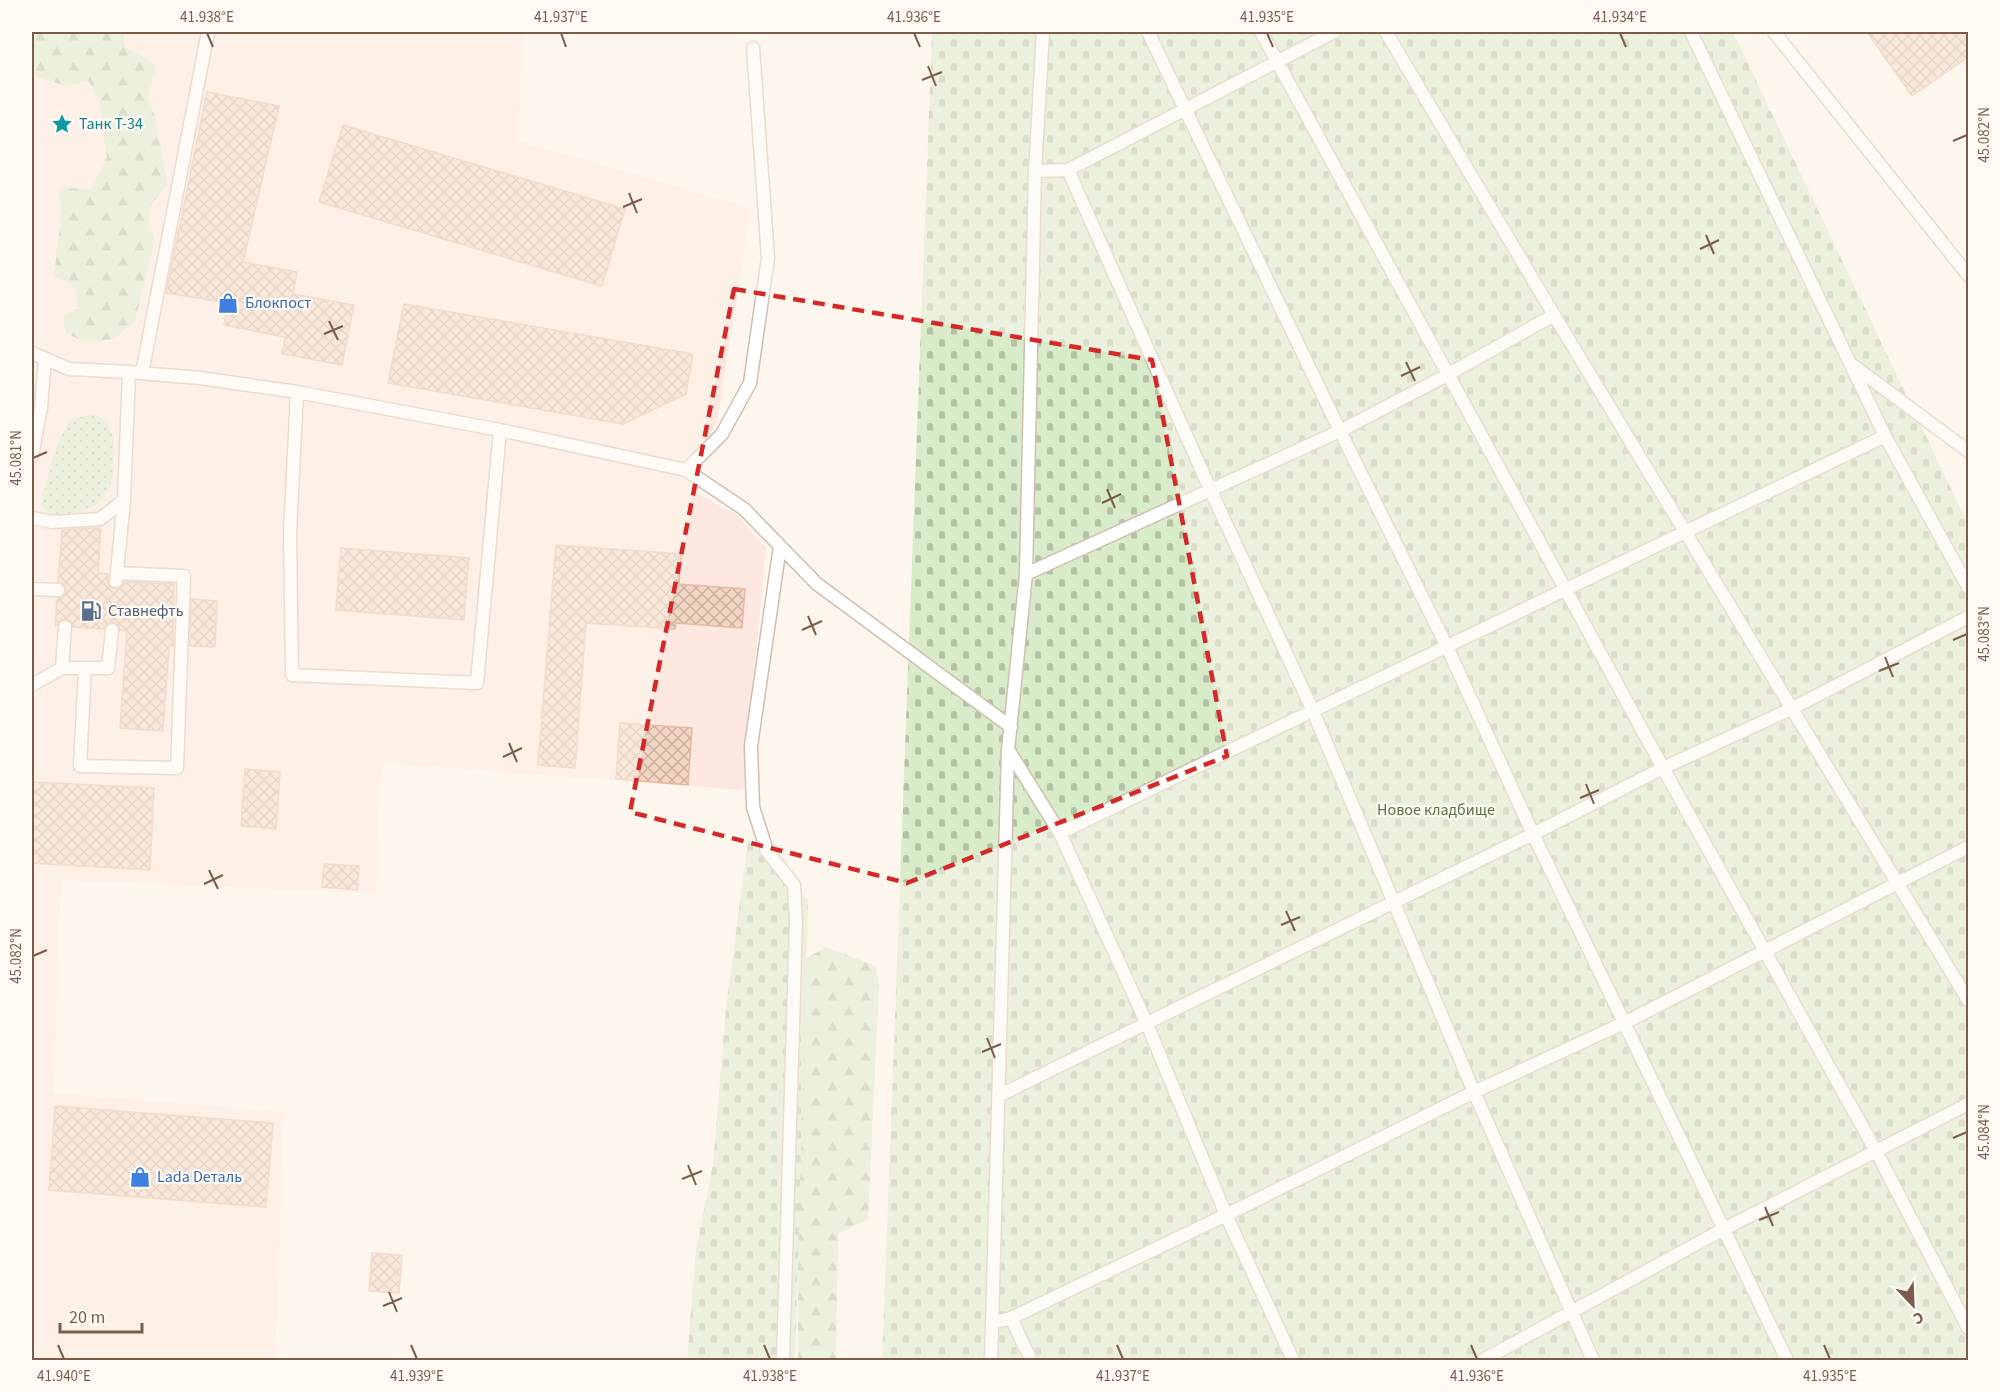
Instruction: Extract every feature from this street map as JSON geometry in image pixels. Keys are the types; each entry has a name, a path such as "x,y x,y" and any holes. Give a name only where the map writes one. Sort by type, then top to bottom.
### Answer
{"lane":[{"path":"85,668 80,766 177,768 184,576 117,577 136,372 208,32"},
{"path":"991,1360 1008,750 1026,574 1035,171 1043,32"},
{"path":"1148,32 1447,647 1533,834 1722,1230 1787,1360"},
{"path":"1261,32 1663,768 1877,1153 1968,1328"},
{"path":"1035,171 1068,170 1334,32"},
{"path":"1386,32 1554,315 1968,1000"},
{"path":"1691,32 1885,436 1968,587"},
{"path":"1774,32 1968,275"},
{"path":"686,470 722,434 750,383 768,258 753,48"},
{"path":"1068,170 1210,489 1312,709 1474,1092 1593,1360"},
{"path":"1026,574 1340,430 1449,374 1554,315"},
{"path":"32,353 69,369 200,378 297,393 500,430 686,470 744,509 817,584 1011,727"},
{"path":"32,456 41,408 45,359"},
{"path":"1850,363 1968,451"},
{"path":"297,393 290,533 292,675 477,683 500,430"},
{"path":"1059,832 1312,709 1687,533 1885,436"},
{"path":"32,518 52,522 100,519 124,500"},
{"path":"780,546 751,746 753,807 767,850 794,885 796,922 783,1360"},
{"path":"32,589 58,590"},
{"path":"998,1096 1663,768 1793,708 1968,617"},
{"path":"62,668 65,627"},
{"path":"32,685 62,668 108,668 112,630"},
{"path":"1008,750 1059,832 1147,1024 1226,1215 1293,1360"},
{"path":"992,1323 1011,1318 1474,1092 1624,1023 1968,847"},
{"path":"1483,1360 1722,1230 1877,1153 1968,1104"},
{"path":"1011,1318 1031,1360"}],"highlighted area":[{"path":"734,289 1152,360 1227,756 907,883 630,812"}],"shaded area":[{"path":"32,32 522,32 518,141 751,208 718,417 689,489 736,514 766,548 743,790 381,763 376,893 61,880 53,1093 284,1112 275,1360 32,1360"}],"green space":[{"path":"32,32 124,32 124,47 146,58 156,67 147,99 154,113 168,185 152,203 148,224 155,240 135,321 114,339 83,342 66,333 63,316 78,309 76,288 54,276 62,205 58,194 64,188 91,189 107,157 99,98 88,81 67,86 39,78 32,72"},
{"name":"Новое кладбище","path":"932,32 1733,32 1968,524 1968,1360 882,1360"},
{"path":"95,414 107,423 114,439 113,474 109,491 98,504 80,512 50,515 41,504 60,439 71,419"},
{"path":"748,840 808,900 795,1360 687,1360 696,1250 713,1164 726,1008"},
{"path":"826,947 876,966 879,989 868,1219 838,1234 836,1360 798,1360 798,963"}],"building":[{"path":"1867,32 1968,32 1968,57 1912,96"},
{"path":"207,92 279,106 243,262 297,272 293,294 354,305 342,365 282,354 285,337 224,325 228,303 166,293"},
{"path":"343,125 625,209 602,286 319,202"},
{"path":"404,304 693,354 686,394 623,424 388,383"},
{"path":"101,528 98,573 108,574 108,584 112,588 120,588 124,582 174,584 173,646 169,646 163,731 120,728 127,631 120,630 117,624 112,622 104,629 73,627 72,623 66,619 61,620 55,626 57,598 62,597 66,591 65,586 58,582 62,530"},
{"path":"556,545 681,554 679,584 745,589 742,628 676,623 675,629 586,623 575,768 538,765"},
{"path":"341,548 469,558 464,620 336,610"},
{"path":"191,599 217,601 215,647 190,646"},
{"path":"620,723 692,728 688,785 616,779"},
{"path":"245,769 280,772 276,829 241,826"},
{"path":"32,782 154,788 150,870 32,863"},
{"path":"324,864 359,866 357,890 322,887"},
{"path":"55,1106 273,1123 266,1207 49,1190"},
{"path":"372,1253 402,1255 399,1293 369,1291"}],"place":[{"name":"Танк Т-34","path":"62,124"},
{"name":"Блокпост","path":"228,303"},
{"name":"Ставнефть","path":"91,611"},
{"name":"Lada Dеталь","path":"140,1177"}]}
